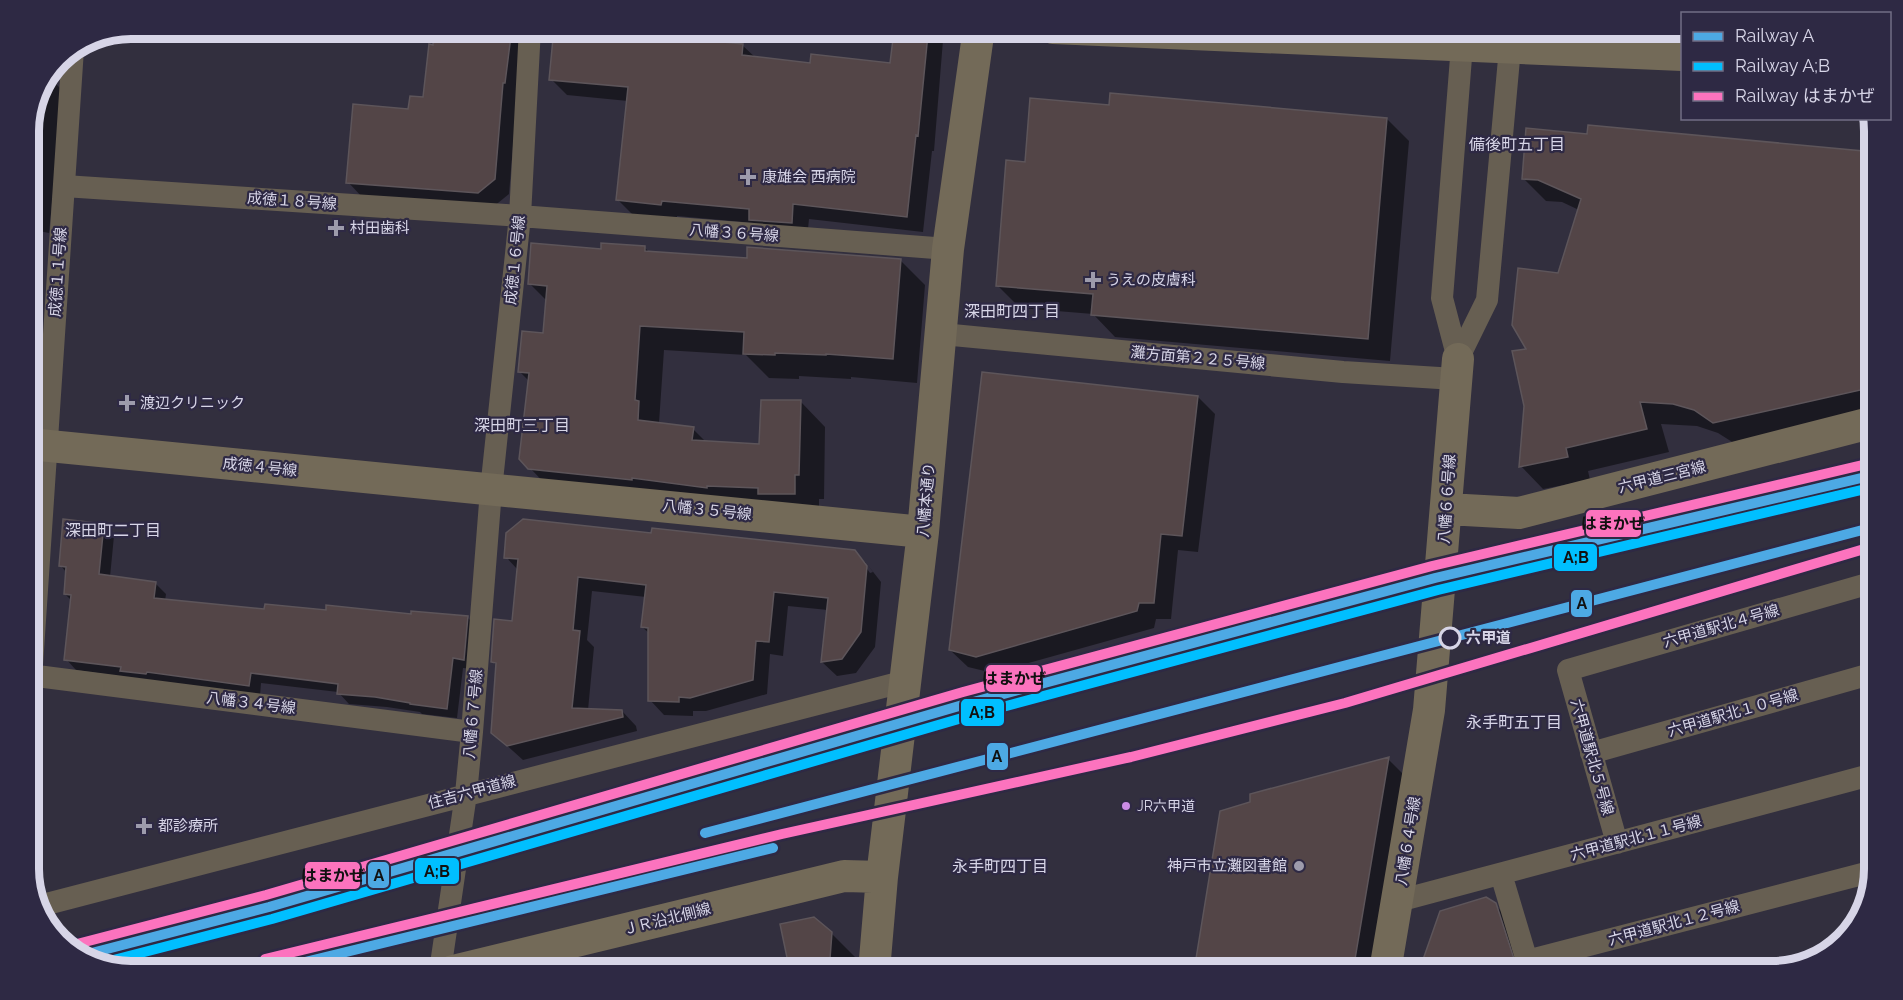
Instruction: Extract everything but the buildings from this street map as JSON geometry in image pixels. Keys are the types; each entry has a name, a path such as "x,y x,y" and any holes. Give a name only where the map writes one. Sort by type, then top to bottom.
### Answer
{"street":[{"name":"成徳１６号線","path":"491,490 520,216 529,39"},
{"name":"八幡本通り","path":"875,961 882,877 923,532 948,249 977,39"},
{"path":"1386,39 1510,48 1634,40 1681,54"},
{"name":"八幡６６号線","path":"1429,710 1457,369 1442,298 1462,45"},
{"name":"八幡６６号線","path":"1457,369 1487,300 1510,48"},
{"name":"成徳１１号線","path":"39,435 64,186 72,61"},
{"name":"成徳１８号線","path":"64,186 520,216"},
{"name":"八幡３６号線","path":"520,216 948,249"},
{"name":"灘方面第２２５号線","path":"942,334 1331,371 1457,369"},
{"name":"六甲道三宮線","path":"1447,509 1519,513 1864,425"},
{"name":"成徳４号線","path":"39,445 491,490"},
{"name":"八幡３５号線","path":"491,490 923,532"},
{"name":"八幡６７号線","path":"442,961 466,794 491,490"},
{"name":"六甲道駅北４号線","path":"1568,670 1864,585"},
{"name":"六甲道駅北５号線","path":"1568,670 1617,843"},
{"name":"八幡３４号線","path":"39,676 472,732"},
{"name":"六甲道駅北１０号線","path":"1591,753 1864,676"},
{"name":"住吉六甲道線","path":"47,904 906,681"},
{"name":"八幡６４号線","path":"1387,961 1429,710"},
{"name":"六甲道駅北１１号線","path":"1398,901 1864,777"},
{"name":"六甲道駅北１２号線","path":"1501,874 1527,961 1863,874"},
{"name":"ＪＲ沿北側線","path":"498,961 844,876 882,877"}],"rail line":[{"name":"はまかぜ","path":"78,944 266,895 963,692 1432,566 1864,465"},
{"name":"A","path":"94,952 269,907 966,704 1435,578 1864,477"},
{"name":"A;B","path":"116,959 272,919 969,716 1438,590 1864,489"},
{"name":"A","path":"705,833 1864,530"},
{"name":"はまかぜ","path":"265,959 782,834 1131,757 1345,703 1864,549"},
{"name":"A","path":"309,961 773,848"}],"place":[{"name":"康雄会 西病院","path":"748,177"},
{"name":"村田歯科","path":"336,228"},
{"name":"うえの皮膚科","path":"1093,280"},
{"name":"渡辺クリニック","path":"127,403"},
{"name":"六甲道","path":"1450,638"},
{"name":"JR六甲道","path":"1126,806"},
{"name":"都診療所","path":"144,826"},
{"name":"神戸市立灘図書館","path":"1299,866"}],"district":[{"name":"備後町五丁目","path":"1517,144"},
{"name":"深田町四丁目","path":"1012,311"},
{"name":"深田町三丁目","path":"522,425"},
{"name":"深田町二丁目","path":"113,530"},
{"name":"永手町五丁目","path":"1514,722"},
{"name":"永手町四丁目","path":"1000,866"}]}
